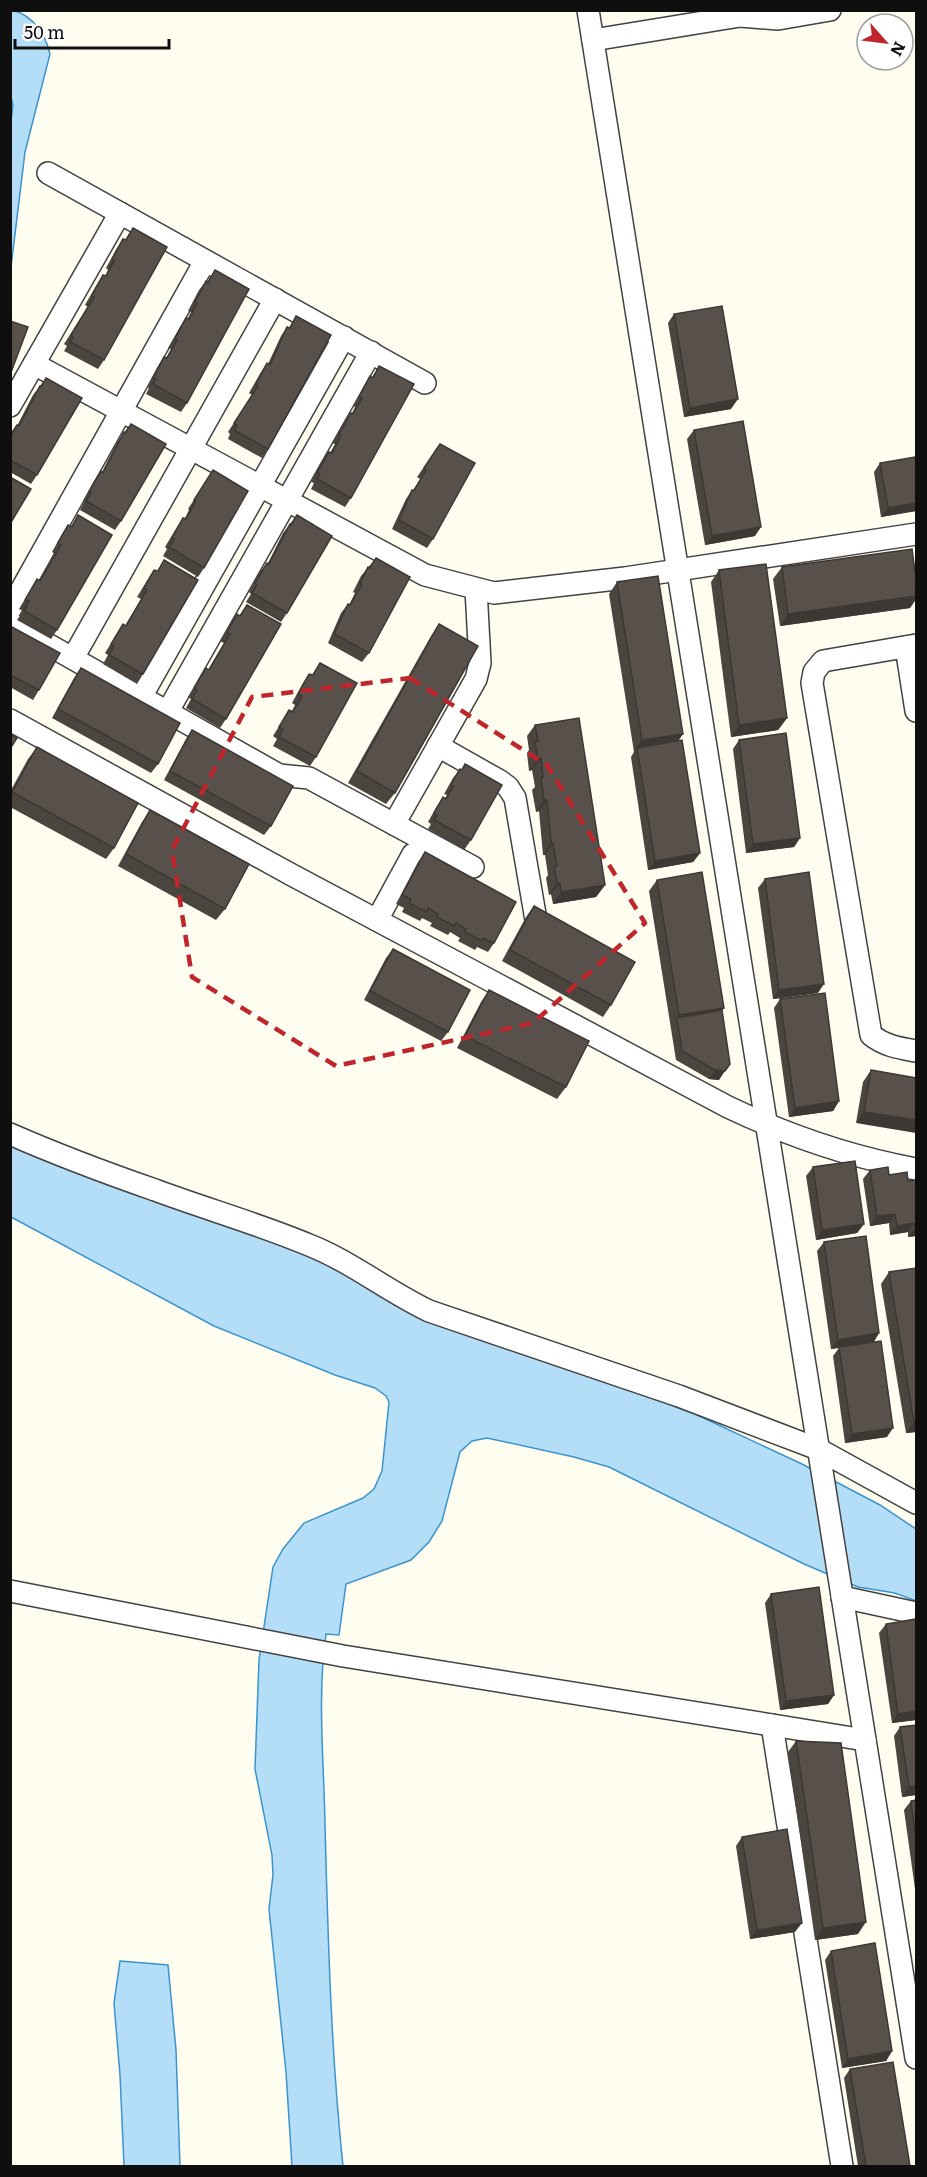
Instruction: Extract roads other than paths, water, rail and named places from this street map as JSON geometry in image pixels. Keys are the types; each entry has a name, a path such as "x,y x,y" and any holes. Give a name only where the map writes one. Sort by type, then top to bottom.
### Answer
{"street":[{"path":"588,10 916,2058"},
{"path":"593,40 740,16 778,19 830,10"},
{"path":"48,173 425,383"},
{"path":"10,406 120,213"},
{"path":"10,610 206,261"},
{"path":"73,658 275,299"},
{"path":"141,697 344,338"},
{"path":"168,711 370,352"},
{"path":"34,364 424,574 485,591 613,579 916,534"},
{"path":"394,824 476,679 480,663 485,591"},
{"path":"10,623 279,775 309,778 394,824 474,877 413,854 376,920"},
{"path":"916,711 911,646 823,661 814,672 812,682 871,1035 880,1043 916,1051"},
{"path":"10,720 376,920 728,1107 767,1125 838,1151 916,1169"},
{"path":"438,746 500,781 508,787 515,798 537,920 516,909"},
{"path":"10,1134 156,1191 311,1245 429,1311 680,1396 818,1449 916,1503"},
{"path":"841,1590 916,1613"},
{"path":"10,1591 343,1656 865,1740"},
{"path":"772,1725 842,2166"}],"water":[{"path":"13,10 33,21 42,33 50,54 25,152 11,267 10,129 13,105 10,94 10,11"},
{"path":"10,1145 226,1226 272,1239 525,1351 695,1414 802,1464 880,1505 916,1529 916,1601 895,1593 858,1587 804,1564 609,1467 487,1438 472,1441 460,1452 442,1521 429,1542 411,1560 346,1584 339,1635 326,1634 321,1706 327,1910 333,2039 343,2166 292,2166 286,2072 269,1909 273,1875 272,1855 255,1769 259,1660 273,1567 283,1549 304,1523 363,1498 374,1489 382,1471 389,1402 386,1396 375,1388 335,1375 214,1326 11,1217"},
{"path":"120,1961 168,1965 176,2050 180,2166 124,2166 114,2003"}]}
